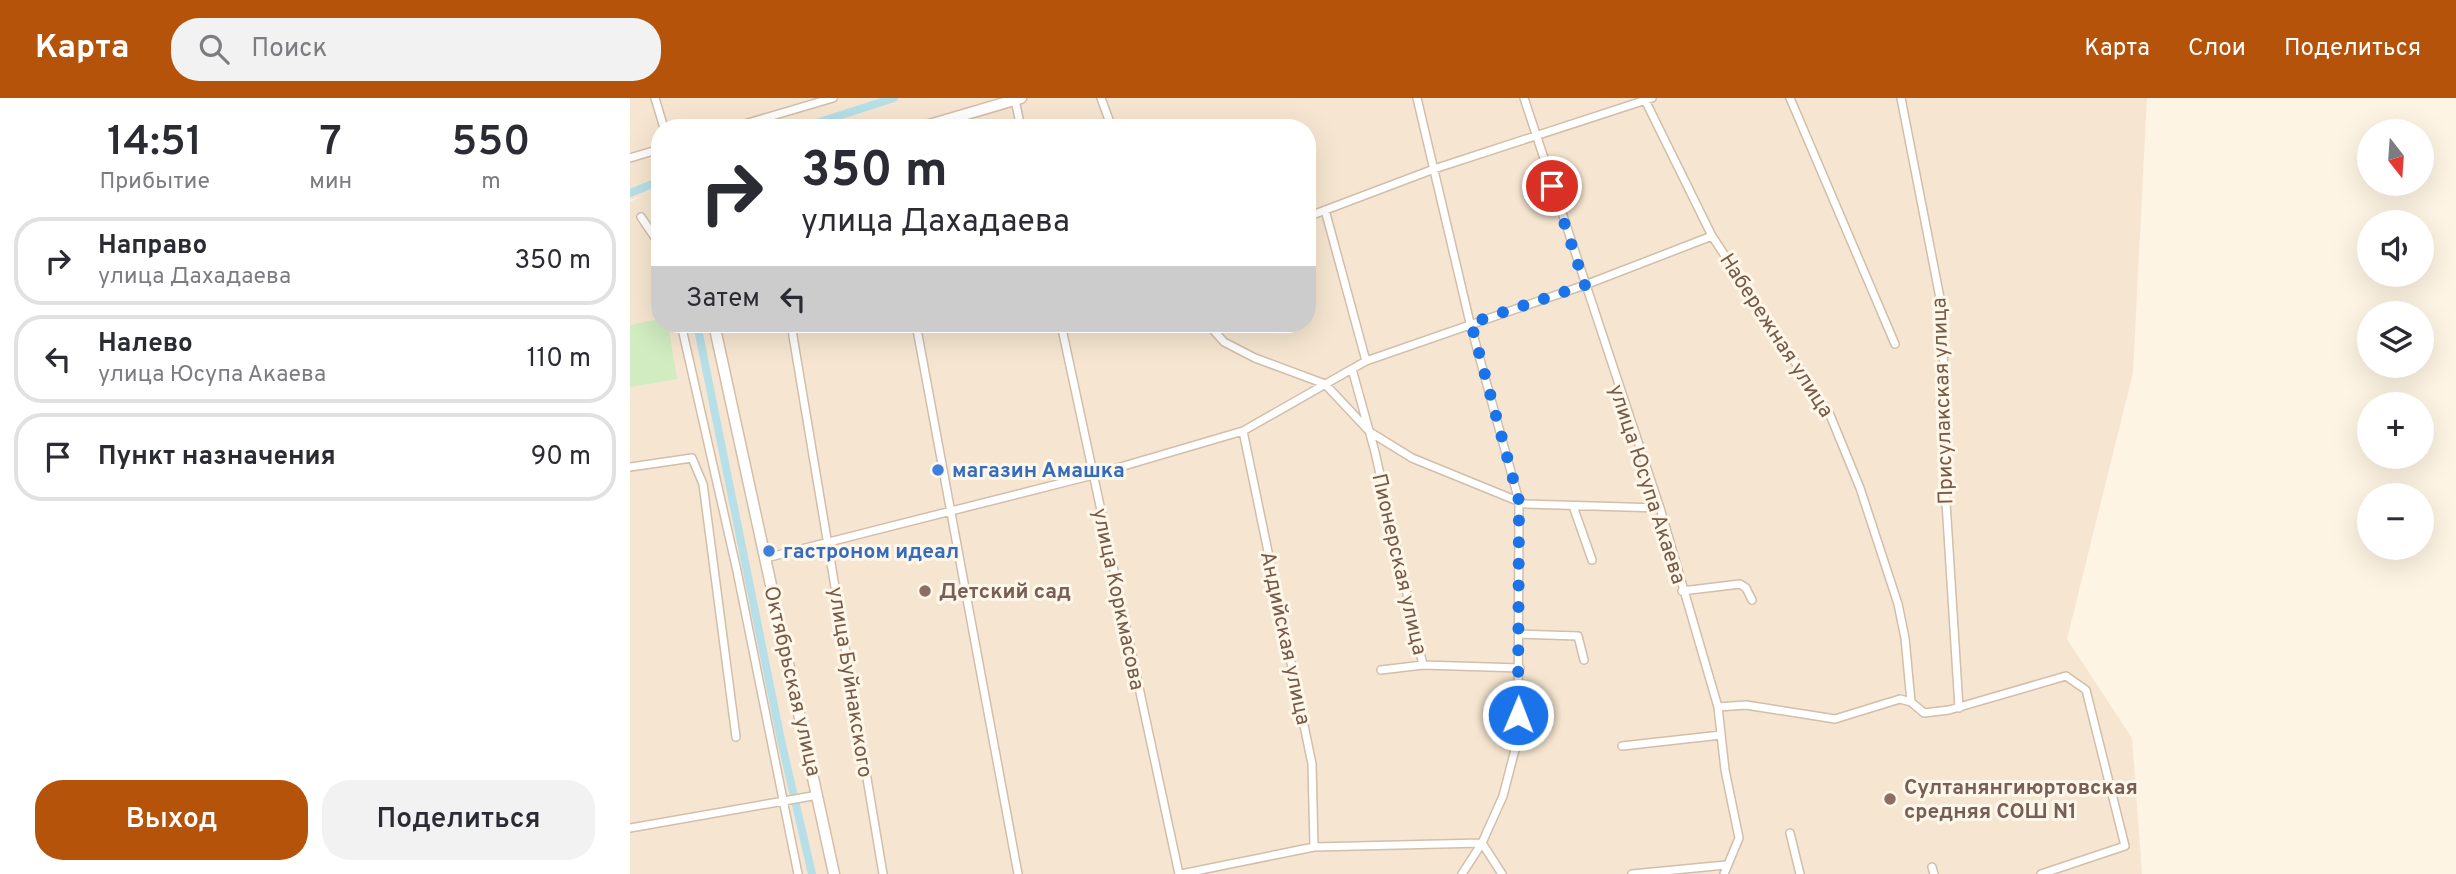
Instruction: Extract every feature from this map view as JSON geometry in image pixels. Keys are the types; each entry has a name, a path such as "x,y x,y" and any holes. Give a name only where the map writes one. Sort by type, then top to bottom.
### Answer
{"street":[{"path":"655,98 661,119"},
{"path":"762,119 833,98"},
{"path":"1101,98 1109,119"},
{"path":"1417,98 1471,323 1519,501 1518,738 1503,796 1482,843 1462,874"},
{"name":"улица Юсупа Акаева","path":"1524,98 1660,508 1682,591 1718,707 1725,770 1739,838 1725,870"},
{"path":"1790,98 1895,344"},
{"name":"Присулакская улица","path":"1901,98 1940,298 1945,388 1945,486 1959,708"},
{"path":"950,119 1018,99 1020,119"},
{"path":"1316,214 1434,169 1648,99"},
{"name":"Набережная улица","path":"1648,99 1712,236 1830,415 1860,488 1898,604 1905,638 1911,702"},
{"path":"630,158 651,152"},
{"path":"1325,210 1366,362"},
{"path":"641,217 651,232"},
{"path":"766,558 1093,475 1243,431 1366,362 1585,285 1712,236"},
{"path":"683,333 731,545 798,874"},
{"name":"Октябрьская улица","path":"716,333 834,874"},
{"name":"улица Буйнакского","path":"793,333 883,874"},
{"path":"918,333 1018,874"},
{"name":"улица Коркмасова","path":"1063,333 1180,874"},
{"path":"1216,333 1224,342 1255,358 1325,384 1370,432 1412,458 1525,504 1660,508"},
{"name":"Пионерская улица","path":"1352,369 1370,432 1423,665 1520,668"},
{"name":"Андийская улица","path":"1243,431 1312,764 1314,847"},
{"path":"630,467 692,458 703,484 736,737"},
{"path":"1573,506 1592,560"},
{"path":"1682,591 1740,584 1746,588 1752,600"},
{"path":"1519,634 1578,636 1584,660"},
{"path":"1381,670 1423,665"},
{"path":"1718,707 1746,705 1835,719 1900,699 1911,702 1924,713 1959,708 2066,676 2086,690 2125,846 2041,874"},
{"path":"1622,746 1721,734"},
{"path":"630,828 818,795"},
{"path":"1790,833 1800,874"},
{"path":"1180,874 1314,847 1482,843"},
{"path":"1482,843 1502,874"},
{"path":"1632,874 1725,870"}],"shaded area":[{"path":"630,98 2147,98 2133,373 2067,639 2132,738 2142,874 630,874 630,202 642,196 630,200"}],"green space":[{"path":"651,321 651,333 669,333 677,379 630,387 630,325"}],"waterway":[{"path":"829,119 894,98"},
{"path":"630,193 651,185"},
{"path":"699,333 781,740 812,874"}],"place":[{"name":"магазин Амашка","path":"938,470"},
{"name":"гастроном идеал","path":"769,551"},
{"name":"Детский сад","path":"925,591"},
{"name":"Султанянгиюртовская средняя СОШ N1","path":"1890,799"}],"route":[{"path":"1518,715 1519,501 1471,323 1585,285 1552,186"}]}
